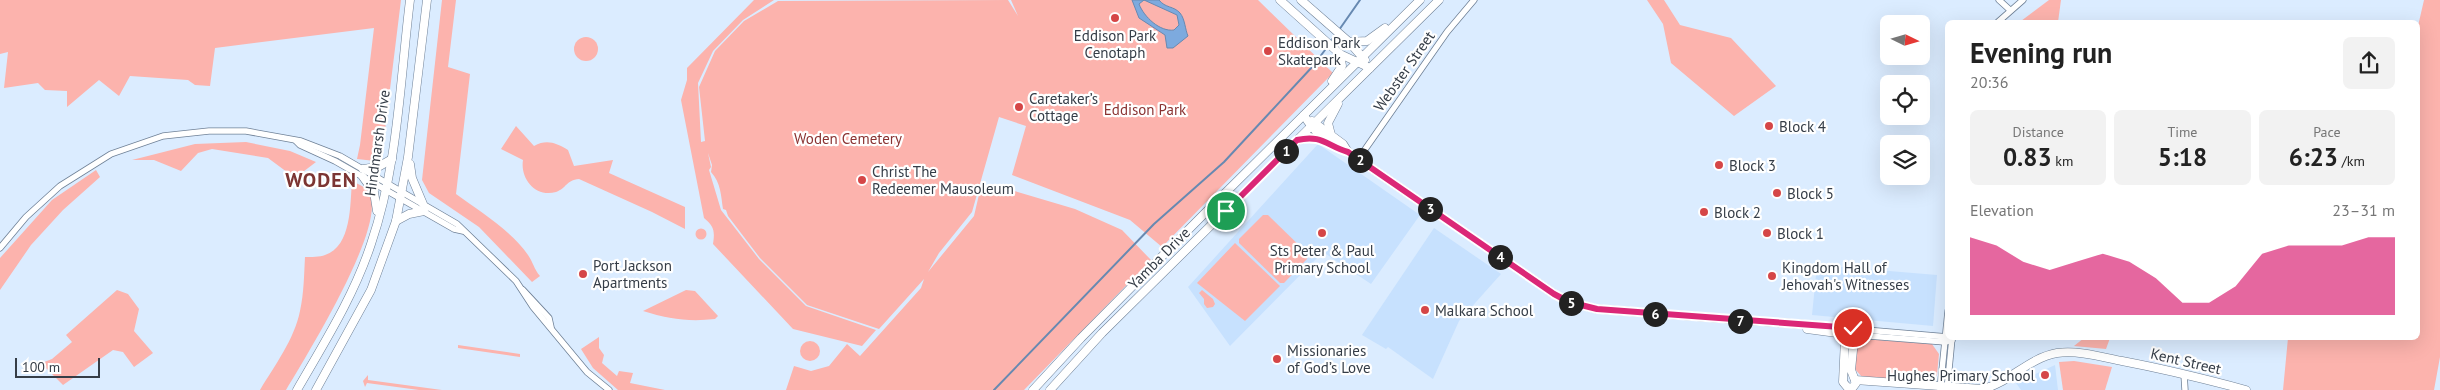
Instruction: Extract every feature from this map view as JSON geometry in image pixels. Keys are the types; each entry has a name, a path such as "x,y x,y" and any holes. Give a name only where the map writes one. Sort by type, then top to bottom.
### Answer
{"main road":[{"name":"Hindmarsh Drive","path":"297,390 354,288 377,225 392,159 410,0"},
{"path":"316,390 371,290 396,221 408,157 427,0"},
{"path":"1280,0 1337,52 1370,68"},
{"path":"1301,0 1346,40 1363,57 1370,68"},
{"name":"Yamba Drive","path":"1033,390 1081,338 1420,0"},
{"name":"Yamba Drive","path":"1050,390 1102,333 1439,0"},
{"path":"1346,40 1360,43 1374,38 1392,22 1407,13"},
{"path":"1320,99 1328,85 1341,70 1342,66 1337,52"},
{"path":"1330,139 1328,124 1344,94"},
{"path":"1304,115 1313,125 1348,152 1540,285 1569,302 1597,309 1803,326 1837,333 1845,338"},
{"path":"1297,140 1310,137 1330,139"},
{"path":"396,221 423,207 412,178 408,157"},
{"path":"377,225 376,198 363,173 392,159"},
{"path":"1803,326 1806,324 1853,334"},
{"path":"1845,338 1853,334"},
{"path":"1849,384 1853,334"},
{"path":"1845,338 1849,384"},
{"name":"Kent Street","path":"1849,384 1976,390 1988,388 2028,363 2058,353 2104,357 2184,374 2246,390"},
{"name":"Kent Street","path":"1994,390 2032,363"},
{"path":"1849,384 1918,390"}],"street":[{"name":"Webster Street","path":"1359,158 1447,32 1474,0"},
{"path":"1999,0 2010,10"},
{"path":"2000,20 2023,0"},
{"path":"0,248 26,217 60,186 111,154 122,150 163,136 209,131 246,131 296,141 300,145 363,173 423,207 454,229 465,232 494,257 548,318 551,327 587,372 609,390"},
{"path":"1853,334 1945,338"},
{"path":"1944,389 1948,340"},
{"path":"2184,374 2185,390"}],"shaded area":[{"name":"Sts Peter & Paul Primary School","path":"1318,144 1420,215 1371,284 1323,252 1230,346 1188,287"},
{"name":"Malkara School","path":"1434,228 1501,274 1459,321 1433,379 1388,347 1386,349 1362,335"},
{"path":"1817,265 1937,275 1933,326 1812,315"},
{"name":"Hughes Primary School","path":"2055,365 2058,390 2021,390 2016,383"}],"green space":[{"path":"0,0 401,0 382,154 375,161 357,159 374,28 215,48 210,86 195,85 188,80 130,76 119,96 99,80 67,107 67,91 45,90 38,83 4,88 8,52 0,54"},
{"path":"442,0 456,0 448,67 470,74 456,194 495,222 521,246 540,276 532,282 479,227 429,193 422,180"},
{"path":"754,0 774,0 743,20 713,51 698,83 701,142 705,141 699,87 715,51 744,21 778,1 1008,0 1018,16 1011,0 1258,0 1333,73 1162,247 1130,220 1012,175 1026,126 999,117 972,212 939,253 928,272 974,216 981,186 998,193 1008,189 1075,209 1122,230 1151,260 1024,390 786,390 794,366 811,371 829,366 847,344 860,356 921,288 924,279 879,329 807,305 760,258 728,216 726,210 723,209 720,190 711,172 712,165 708,153 711,167 709,170 721,210 759,259 806,306 876,330 862,346 793,329 713,244 713,229 704,218 681,100 687,80 687,68"},
{"path":"1647,0 1664,0 1680,25 1731,38 1776,86 1734,116 1671,63 1663,24"},
{"path":"2049,0 2061,0 2058,20 2022,20"},
{"path":"2424,0 2440,0 2440,357 2434,390 2283,390 2288,340 2420,340 2419,20"},
{"path":"586,37 594,41 598,49 594,57 586,61 578,57 574,49 578,41"},
{"path":"516,126 534,146 547,142 568,150 574,166 613,160 609,173 685,207 685,229 579,179 569,182 556,192 548,193 536,189 527,180 524,173 523,160 501,149"},
{"path":"246,142 290,151 316,162 295,178 268,158 212,149 198,153 181,171 154,160 132,160 195,144"},
{"path":"96,170 100,177 63,210 31,245 0,290 0,258 52,200"},
{"path":"352,181 366,189 371,198 371,215 365,239 354,266 325,324 286,390 260,390 283,352 297,322 304,284 305,257 323,256 334,250 345,234 350,212"},
{"path":"1263,215 1268,215 1308,254 1307,259 1284,283 1280,283 1239,243 1239,239"},
{"path":"701,228 707,234 701,240 695,234"},
{"path":"1235,243 1280,286 1245,321 1197,283"},
{"path":"117,290 128,294 139,309 134,331 153,353 134,367 123,352 113,350 63,385 43,365 24,374 21,371 52,359 72,342 66,335"},
{"path":"686,290 695,291 718,316 715,319 687,320 643,311"},
{"path":"1202,290 1213,299 1215,304 1213,307 1207,308 1204,304 1204,299 1199,293"},
{"path":"599,337 599,348 604,355 602,363 617,376 619,371 633,373 630,383 665,390 618,390 593,368 581,349"},
{"path":"1866,339 1932,344 1939,354 1937,375 1927,382 1862,377 1854,368 1857,347"},
{"path":"2082,340 2109,340 2106,349 2074,346"},
{"path":"810,341 817,344 820,351 817,358 810,361 803,358 800,351 803,344"},
{"path":"458,345 520,354 520,357 458,348"},
{"path":"2074,361 2112,367 2105,390 2063,390 2059,362"},
{"path":"368,375 368,380 442,390 419,390 367,383 365,387 363,381"}],"water":[{"path":"1132,0 1144,0 1159,0 1175,9 1183,18 1188,36 1173,48 1167,48 1165,35 1139,18","holes":["1144,0 1177,15 1179,25 1174,30 1169,30 1153,23 1139,4"]}],"waterway":[{"path":"1339,30 1360,0"},
{"path":"1330,42 1336,34"},
{"path":"994,390 1154,224 1224,162 1313,66 1328,46"}],"place":[{"name":"Eddison Park Cenotaph","path":"1115,18"},
{"name":"Eddison Park Skatepark","path":"1268,51"},
{"name":"Caretaker’s Cottage","path":"1019,107"},
{"name":"Block 4","path":"1769,126"},
{"name":"Block 3","path":"1719,165"},
{"name":"Christ The Redeemer Mausoleum","path":"862,180"},
{"name":"Block 5","path":"1777,193"},
{"name":"Block 2","path":"1704,212"},
{"name":"Sts Peter & Paul Primary School","path":"1322,233"},
{"name":"Block 1","path":"1767,233"},
{"name":"Port Jackson Apartments","path":"583,274"},
{"name":"Kingdom Hall of Jehovah's Witnesses","path":"1772,276"},
{"name":"Malkara School","path":"1425,310"},
{"name":"Missionaries of God’s Love","path":"1277,359"},
{"name":"Hughes Primary School","path":"2045,375"}],"district":[{"name":"WODEN","path":"321,180"}],"route":[{"path":"1226,211 1297,140 1310,137 1321,139 1348,152 1554,294 1569,302 1597,309 1803,326 1806,324 1853,328"}],"park label":[{"name":"Eddison Park","path":"1145,109"},
{"name":"Woden Cemetery","path":"848,138"}]}
